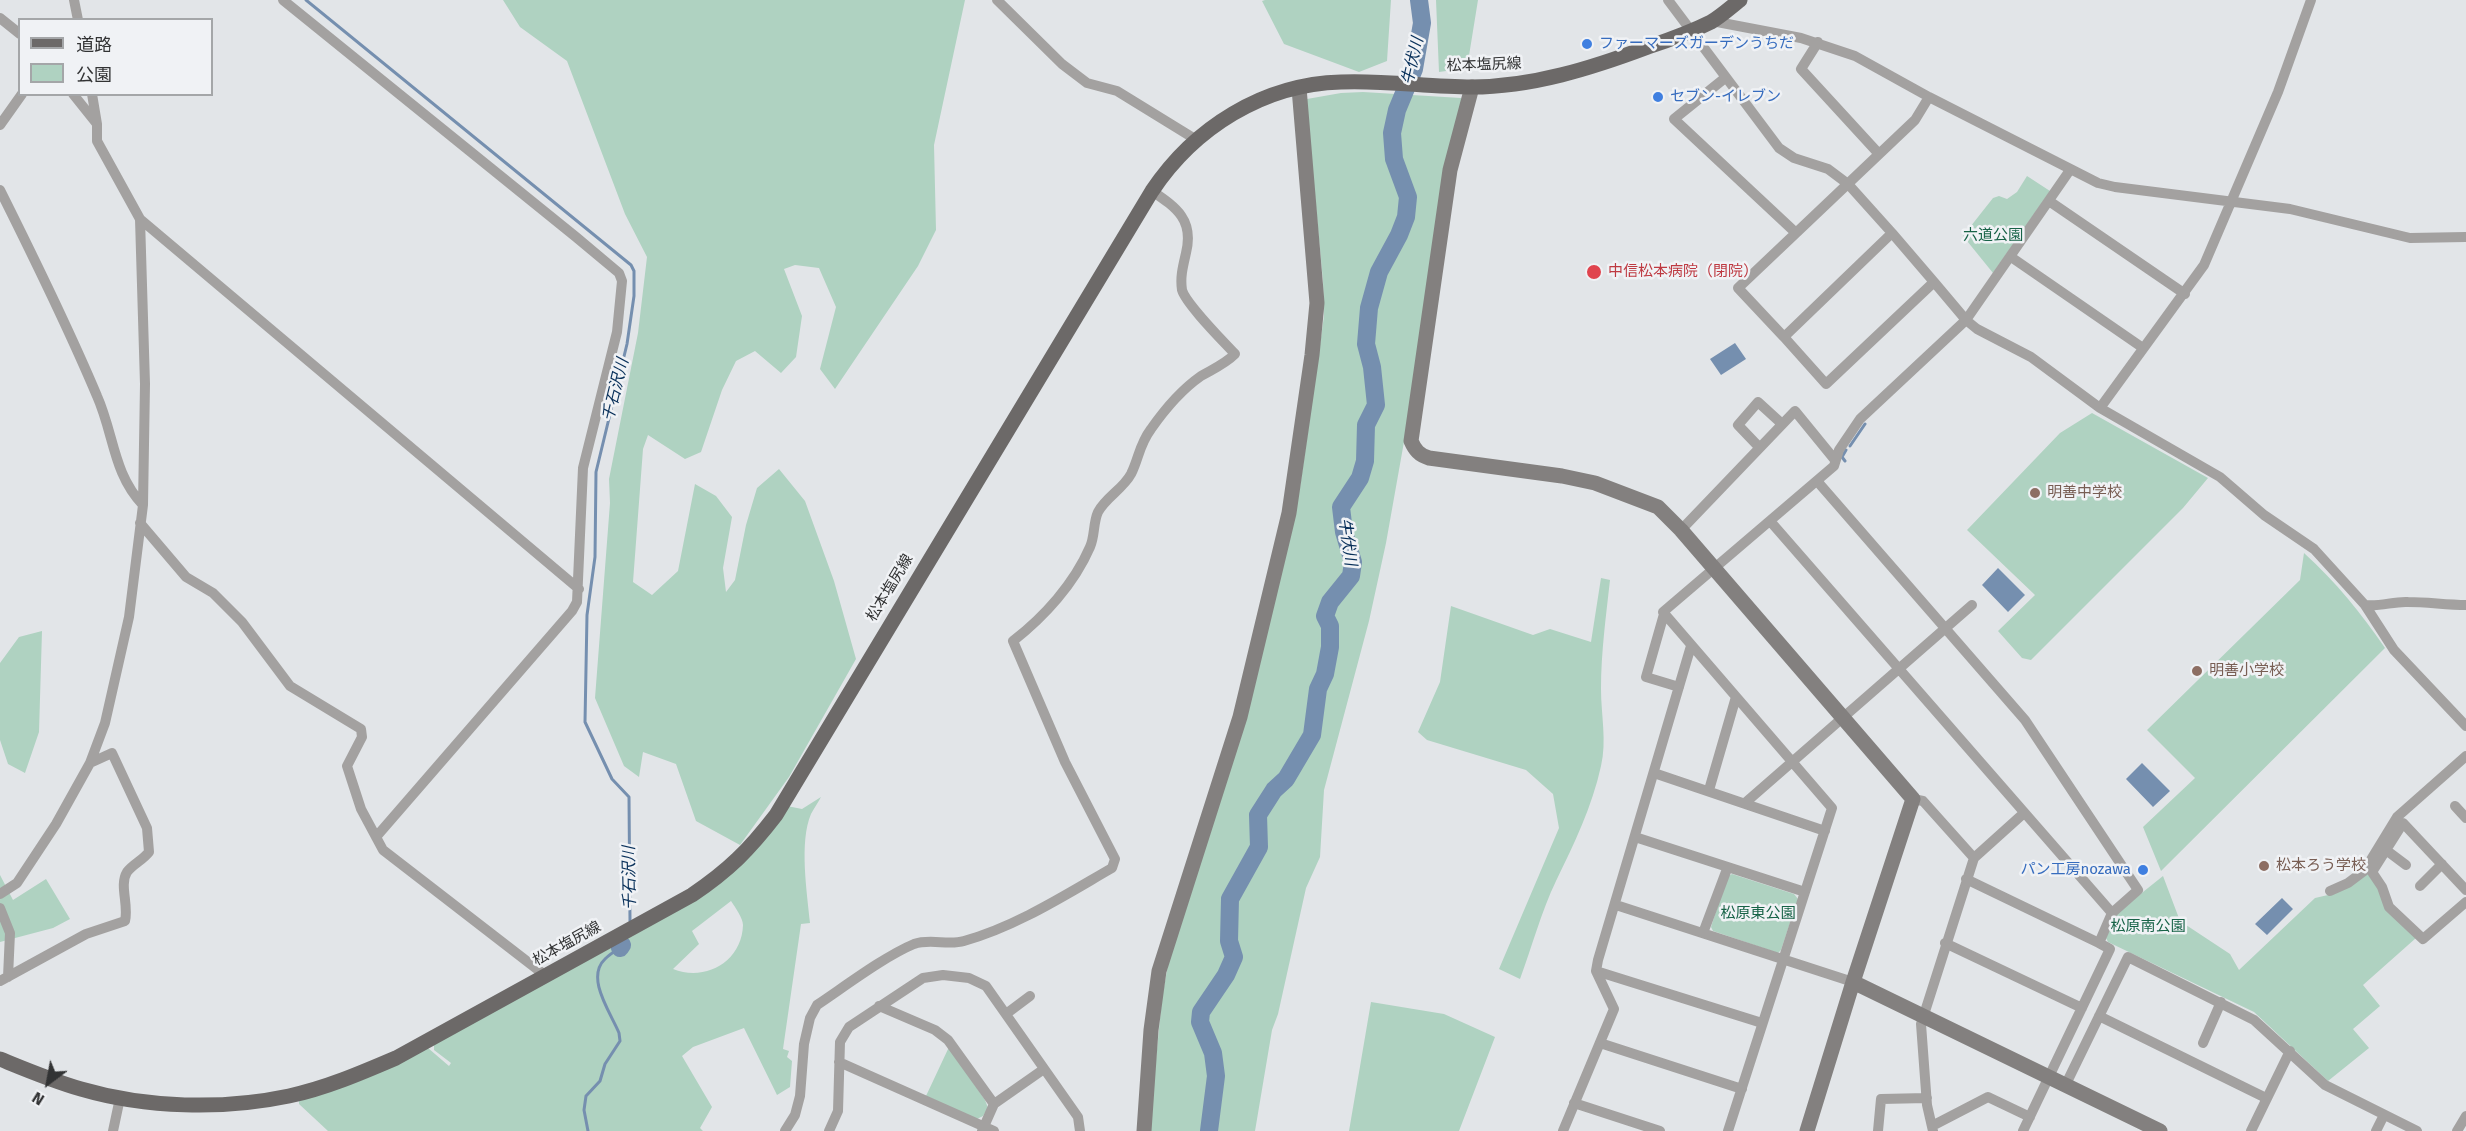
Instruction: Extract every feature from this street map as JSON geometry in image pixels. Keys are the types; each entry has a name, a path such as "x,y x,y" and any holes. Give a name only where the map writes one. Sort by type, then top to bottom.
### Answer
{"main road":[{"name":"松本塩尻線","path":"0,1059 82,1090 167,1104 213,1104 262,1100 305,1091 350,1078 396,1058 692,895 724,874 753,845 814,755 881,638 1152,191 1178,155 1195,139 1237,110 1271,96 1303,87 1340,82 1466,86 1509,84 1560,75 1625,56 1690,31 1713,21 1740,0"}],"street":[{"path":"74,0 78,18"},
{"path":"283,0 619,273 621,281 617,332 583,468 577,602 572,611 376,837"},
{"path":"997,0 1062,64 1087,83 1117,91 1195,139"},
{"path":"1668,0 1779,148 1794,158 1828,169 1848,184 1966,320 1977,329 2031,357 2100,408 2215,478 2314,549 2365,605 2394,650 2466,726"},
{"path":"2100,408 2204,265 2282,82 2311,0"},
{"path":"0,18 18,32"},
{"path":"1713,21 1818,42 1855,56 1929,98 2098,183 2290,209 2410,238 2466,237"},
{"path":"1818,42 1801,69 1879,154"},
{"path":"1725,78 1674,118 1796,233"},
{"path":"1466,86 1450,170 1411,441 1414,447 1422,456 1429,458 1562,476 1595,483 1658,507 1681,530 1913,799 1923,801 1974,858"},
{"path":"1144,1131 1151,1030 1159,971 1240,717 1291,502 1317,303 1303,87"},
{"path":"0,125 21,96"},
{"path":"75,96 97,124"},
{"path":"92,96 97,141 140,219 579,589"},
{"path":"1929,98 1915,120 1738,288 1826,384 1934,282"},
{"path":"1679,687 1646,677 1663,612 1833,466 1860,419 1966,320 2070,170"},
{"path":"0,190 98,399 129,491 143,505"},
{"path":"785,1131 795,1115 800,1096 804,1044 810,1018 817,1005 902,950 928,941 961,942 1011,923 1047,906 1112,868 1116,859 1065,762 1013,641 1038,621 1075,575 1090,548 1097,515 1105,501 1130,475 1140,446 1151,428 1183,390 1234,354 1193,307 1183,292 1181,273 1189,235 1183,217 1175,206 1152,191"},
{"path":"2049,201 2185,294"},
{"path":"0,894 17,883 27,870 90,763 105,723 129,617 143,505 145,384 140,219"},
{"path":"1784,337 1892,233"},
{"path":"2011,257 2143,348"},
{"path":"1759,447 1738,425 1758,402 1781,423"},
{"path":"1681,530 1781,423 1795,411 1835,460"},
{"path":"1817,481 2025,720 2140,888 2112,913 2099,943"},
{"path":"1770,521 2112,913"},
{"path":"140,523 186,577 213,593 242,622 290,686 361,729 362,737 347,766 361,808 383,850 546,976"},
{"path":"2365,605 2374,606 2406,601 2466,605"},
{"path":"1745,803 1972,605"},
{"path":"1664,614 1832,808 1728,1131"},
{"path":"1563,1131 1614,1009 1596,971 1691,646"},
{"path":"1709,790 1736,697"},
{"path":"4,979 86,934 125,921 128,910 123,882 132,866 145,858 149,852 147,828 112,753 90,763"},
{"path":"2330,891 2348,883 2364,871 2397,817 2466,756"},
{"path":"1654,774 1709,790 1825,831"},
{"path":"1807,1131 1913,799"},
{"path":"2024,813 1974,858 1922,1015 1920,1031 1932,1128 1988,1097 2030,1117"},
{"path":"2466,890 2403,823 2372,872 2382,887 2389,908 2423,939 2466,902"},
{"path":"1635,837 1805,892"},
{"path":"2386,850 2406,865"},
{"path":"2421,886 2442,864"},
{"path":"1703,933 1727,868"},
{"path":"1966,879 2110,949 2023,1131"},
{"path":"1616,904 1853,982 2066,1084 2142,1127 2160,1131"},
{"path":"0,908 10,933 4,979"},
{"path":"1946,943 2082,1008"},
{"path":"2066,1084 2128,957 2254,1020 2325,1085 2417,1131"},
{"path":"1596,971 1762,1023"},
{"path":"829,1131 838,1111 840,1042 849,1027 923,978 943,975 969,978 986,986 1077,1118 1080,1131"},
{"path":"1006,1014 1030,996"},
{"path":"2203,1043 2221,1002"},
{"path":"879,1006 935,1030 948,1040 994,1104"},
{"path":"2099,1016 2266,1098"},
{"path":"1600,1043 1742,1089"},
{"path":"2251,1131 2290,1051"},
{"path":"839,1062 986,1130 994,1104 1044,1069"},
{"path":"113,1131 120,1098"},
{"path":"1878,1131 1881,1099 1927,1098"},
{"path":"1574,1103 1660,1131"},
{"path":"2376,1131 2384,1115"},
{"path":"2457,1131 2466,1116"}],"green space":[{"path":"503,0 965,0 934,145 936,230 918,266 835,389 820,369 836,307 819,268 795,265 784,269 802,316 796,357 781,373 755,351 736,361 722,390 701,452 685,459 648,435 643,449 633,582 652,595 678,571 695,484 716,496 732,517 723,568 726,592 735,580 746,525 757,488 779,469 805,501 834,581 856,659 789,777 740,845 696,821 676,764 643,752 639,777 624,766 595,698 610,503 609,479 638,333 647,257 625,214 567,61 520,27"},
{"path":"1391,0 1387,61 1359,72 1284,44 1262,1"},
{"path":"1436,0 1478,0 1467,68 1439,72"},
{"path":"1363,92 1461,98 1464,104 1386,543 1369,621 1324,790 1320,857 1306,888 1278,1014 1272,1030 1255,1131 1149,1131 1162,998 1171,948 1300,487 1324,316 1323,281 1306,102 1307,99 1341,93"},
{"name":"六道公園","path":"2027,176 2050,191 1993,273 1963,236 1993,198 1999,196 2007,199 2017,192"},
{"path":"2092,413 2208,478 2183,508 2031,660 2022,658 1998,631 2035,595 1967,530 2060,433"},
{"path":"2304,553 2348,598 2385,648 2161,871 2143,827 2195,778 2147,730 2300,580"},
{"path":"1601,578 1610,580 1602,662 1603,757 1588,811 1546,905 1520,979 1499,969 1559,828 1553,794 1526,770 1427,740 1418,732 1440,682 1451,606 1533,635 1550,629 1591,642"},
{"path":"42,631 39,732 25,773 8,764 0,740 0,663 19,637"},
{"path":"821,797 811,814 805,838 810,923 801,924 783,1049 789,1051 787,1057 792,1061 790,1087 777,1095 744,1028 693,1047 682,1056 712,1107 700,1128 703,1131 328,1131 299,1104 299,1099 428,1048 449,1066 451,1063 434,1050 434,1044 711,889 787,806 802,809","holes":["731,901 743,925 741,938 729,959 709,971 697,973 673,969 699,944 692,931"]},
{"name":"松原南公園","path":"2368,872 2416,938 2363,985 2380,1006 2353,1029 2369,1048 2328,1081 2254,1012 2108,942 2106,938 2118,912 2163,876 2180,921 2230,954 2239,970 2315,898 2328,895"},
{"name":"松原東公園","path":"1732,874 1794,894 1798,899 1778,953 1713,931 1711,927 1727,877"},
{"path":"0,875 13,900 46,879 70,919 53,928 0,942"},
{"path":"1371,1002 1444,1014 1495,1037 1459,1131 1349,1131"},
{"path":"949,1047 985,1100 988,1108 983,1116 977,1119 926,1096"}],"water":[{"path":"1735,343 1746,359 1721,375 1710,359"},
{"path":"1998,568 2025,595 2008,612 1982,585"},
{"path":"2142,763 2170,791 2153,807 2126,779"},
{"path":"2282,898 2293,909 2267,935 2255,924"}],"waterway":[{"name":"千石沢川","path":"306,0 631,265 634,271 634,296 627,344 596,472 595,557 587,615 585,722 612,779 629,797 630,921"},
{"name":"牛伏川","path":"1209,1131 1216,1076 1213,1053 1200,1022 1201,1012 1226,975 1234,957 1229,941 1230,899 1259,847 1258,815 1274,790 1286,779 1312,735 1318,689 1325,674 1330,647 1330,626 1325,616 1330,602 1351,576 1353,562 1344,532 1341,507 1360,478 1365,461 1366,425 1376,405 1372,367 1366,344 1369,308 1379,272 1406,217 1408,197 1394,159 1392,133 1397,110 1414,69 1422,23 1419,0"},
{"path":"1850,446 1865,424"},
{"path":"1845,461 1842,457 1846,450"},
{"name":"千石沢川","path":"588,1131 584,1110 586,1096 600,1081 605,1064 620,1041 619,1033 602,996 598,976 605,959 620,948"}],"place":[{"name":"ファーマーズガーデンうちだ","path":"1587,44"},
{"name":"セブン-イレブン","path":"1658,97"},
{"name":"中信松本病院（閉院）","path":"1594,272"},
{"name":"明善中学校","path":"2035,493"},
{"name":"明善小学校","path":"2197,671"},
{"name":"松本ろう学校","path":"2264,866"},
{"name":"パン工房nozawa","path":"2143,870"}]}
